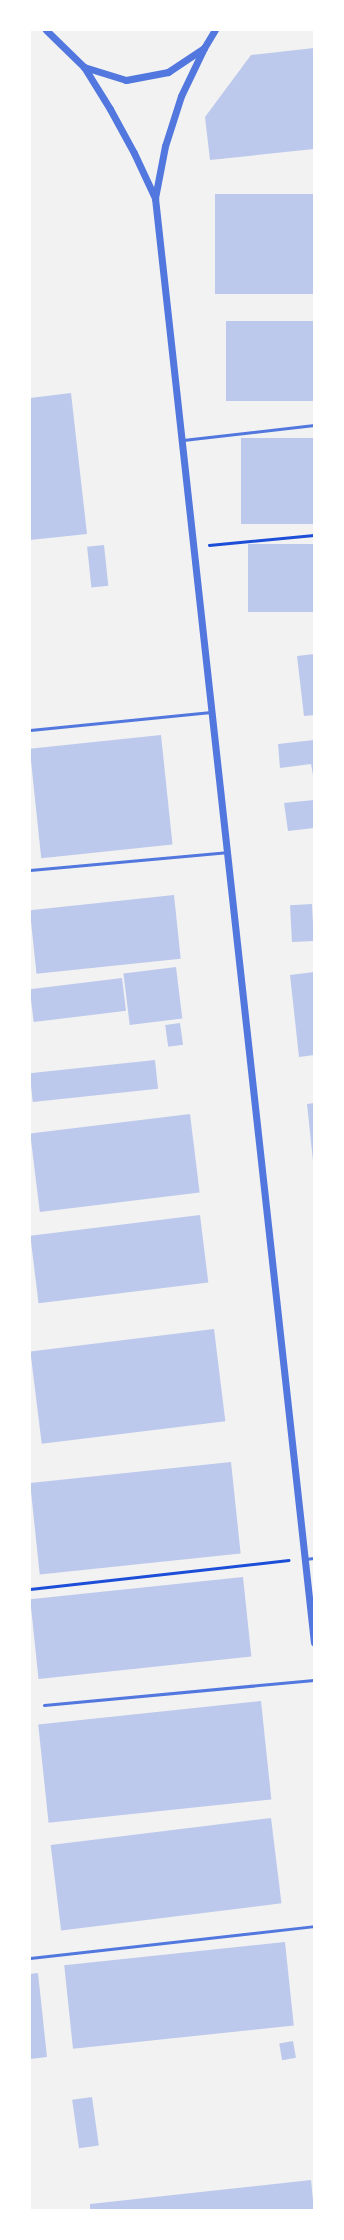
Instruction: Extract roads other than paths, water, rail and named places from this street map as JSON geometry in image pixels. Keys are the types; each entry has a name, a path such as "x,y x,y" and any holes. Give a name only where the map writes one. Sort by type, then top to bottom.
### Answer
{"street":[{"path":"46,30 84,67 127,140 155,198"},
{"path":"215,30 204,48 181,96 164,146 155,198 192,546 314,1642"},
{"path":"84,67 126,80 168,72 204,48"}],"lane":[{"path":"181,441 314,425"},
{"path":"30,730 211,712"},
{"path":"30,870 226,852"},
{"path":"305,1559 314,1558"},
{"path":"44,1705 314,1680"},
{"path":"30,1958 314,1926"}]}
